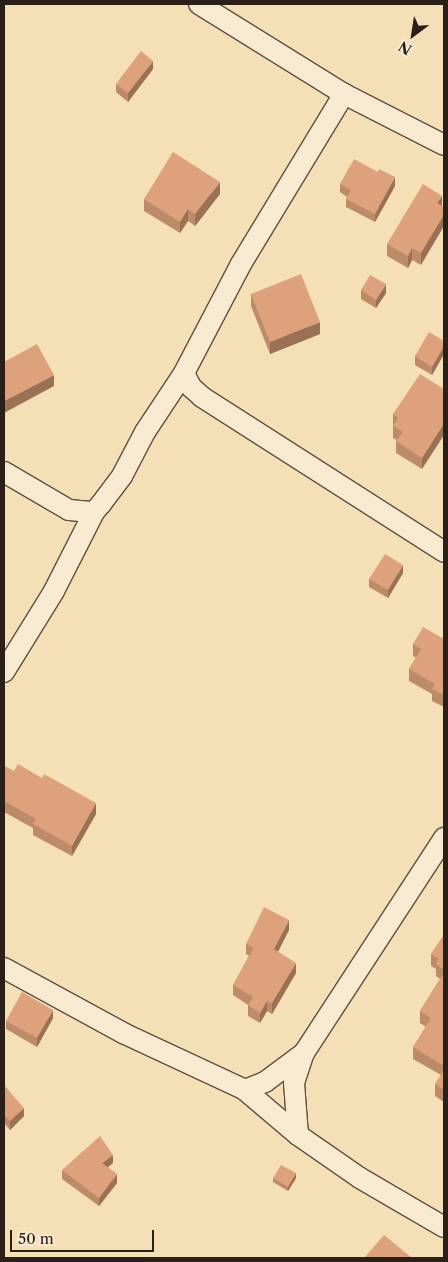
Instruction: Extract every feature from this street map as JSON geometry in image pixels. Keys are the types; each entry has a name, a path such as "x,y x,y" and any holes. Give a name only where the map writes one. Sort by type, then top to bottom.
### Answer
{"street":[{"path":"199,4 344,94 444,145"},
{"path":"4,672 54,591 94,512 122,476 145,432 184,373 241,264 344,94"},
{"path":"184,373 191,387 202,397 444,552"},
{"path":"4,472 69,510 94,512"},
{"path":"298,1135 294,1083 304,1053 444,838"},
{"path":"4,968 123,1033 244,1090 298,1135 360,1178 444,1226"},
{"path":"244,1090 265,1082 304,1053"}],"building":[{"path":"141,51 153,61 128,93 116,84"},
{"path":"173,152 220,182 195,214 188,209 180,222 144,199"},
{"path":"354,159 378,172 379,169 395,177 375,214 346,199 351,190 340,184"},
{"path":"423,184 442,196 437,203 444,207 444,214 421,253 412,248 408,256 387,244"},
{"path":"301,274 320,322 270,342 251,294"},
{"path":"370,275 386,284 376,300 361,290"},
{"path":"429,332 444,341 444,346 432,367 415,356"},
{"path":"37,344 54,375 4,401 4,362"},
{"path":"420,374 444,389 444,423 422,458 396,441 403,432 393,426 398,418 393,414"},
{"path":"385,554 403,565 388,590 369,579"},
{"path":"423,627 444,639 444,695 432,689 435,684 409,669 421,649 413,644"},
{"path":"18,764 42,778 44,774 96,803 72,846 33,824 36,819 4,801 4,766 14,771"},
{"path":"264,907 289,920 274,949 296,963 272,1003 267,1001 260,1013 248,1005 253,997 233,985 254,948 246,944"},
{"path":"444,935 444,970 436,964 439,959 431,954"},
{"path":"444,973 444,1066 413,1047 431,1018 420,1011"},
{"path":"22,992 53,1010 37,1038 6,1021"},
{"path":"444,1070 444,1090 435,1084"},
{"path":"4,1085 24,1108 10,1121 4,1115"},
{"path":"100,1136 113,1155 102,1163 117,1174 99,1198 62,1170"},
{"path":"281,1165 296,1173 288,1187 273,1178"},
{"path":"384,1235 412,1258 364,1258"}]}
